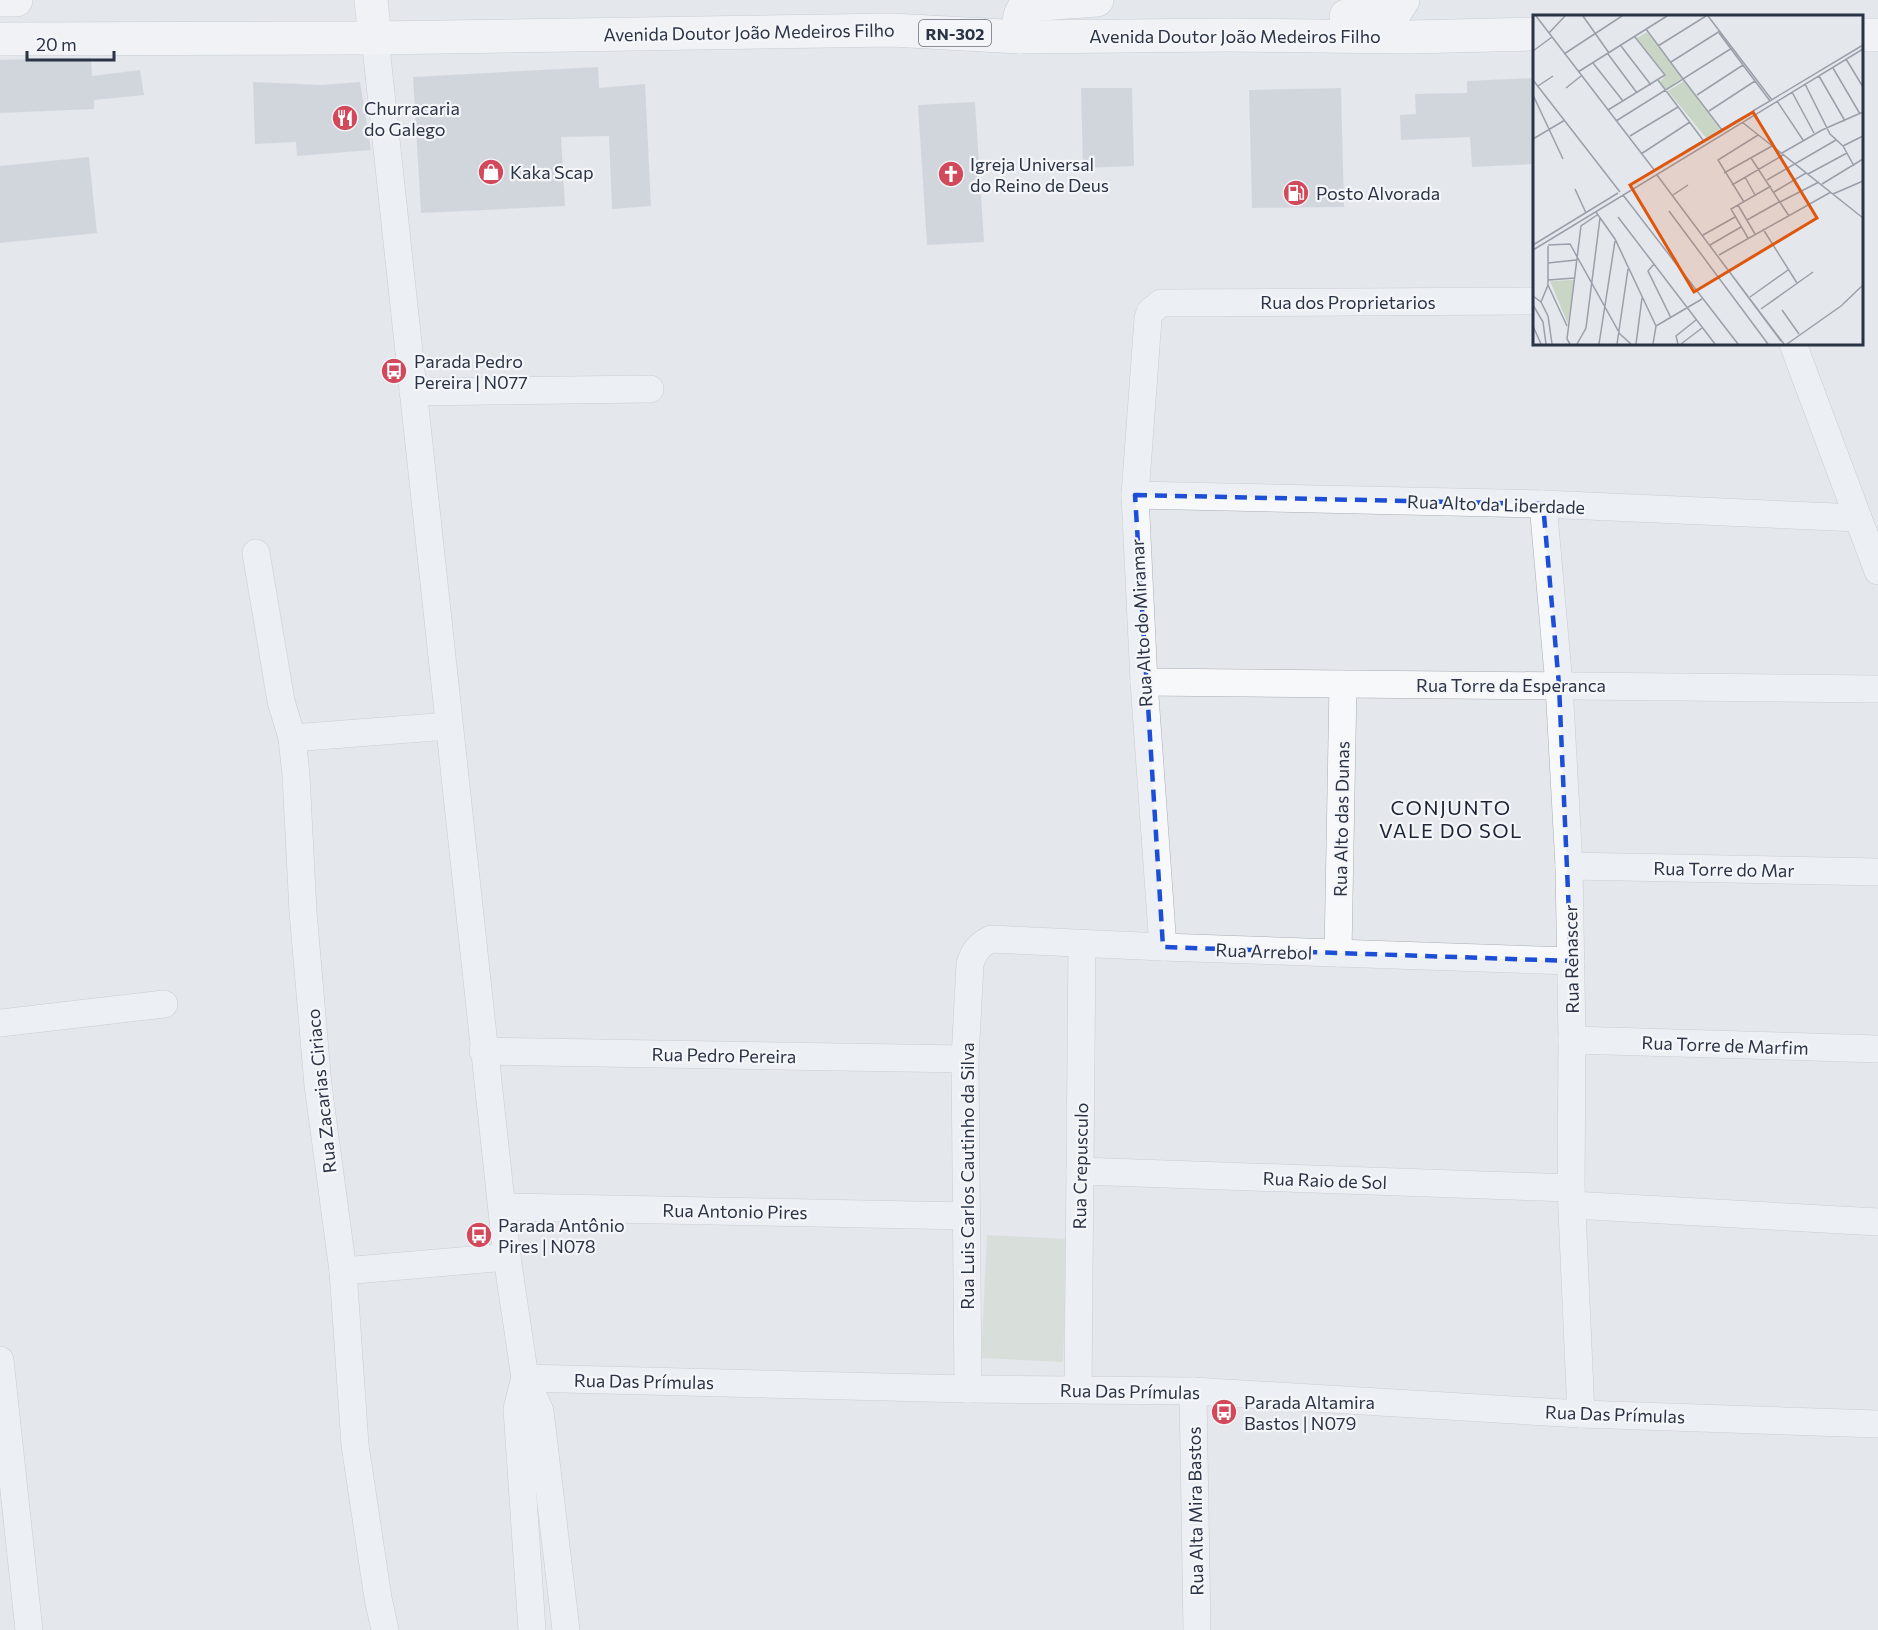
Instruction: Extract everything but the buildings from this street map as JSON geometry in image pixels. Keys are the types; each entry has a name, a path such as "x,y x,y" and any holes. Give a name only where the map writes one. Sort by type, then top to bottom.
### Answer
{"main road":[{"path":"0,0 16,0"},
{"path":"371,0 375,38"},
{"path":"1020,37 1019,16 1021,10 1027,5 1097,0"},
{"path":"1229,35 1298,18 1391,14 1396,11 1403,0"},
{"name":"Avenida Doutor João Medeiros Filho","path":"0,39 375,38 892,30 1020,37 1229,35 1410,37 1533,34"}],"street":[{"path":"375,38 507,1257 525,1378 540,1411 566,1630"},
{"name":"Rua dos Proprietarios","path":"1161,303 1533,301"},
{"name":"Rua Alto do Miramar","path":"1161,303 1150,312 1148,319 1135,495 1144,682 1162,947"},
{"path":"1793,345 1878,571"},
{"path":"413,392 650,389"},
{"name":"Rua Alto da Liberdade","path":"1135,495 1543,504 1858,518"},
{"name":"Rua Renascer","path":"1543,504 1559,685 1569,866 1572,1040 1571,1197 1581,1414"},
{"name":"Rua Zacarias Ciriaco","path":"256,553 281,700 292,738 303,912 318,1085 343,1271 355,1444 378,1598 385,1630"},
{"name":"Rua Torre da Esperanca","path":"1144,682 1878,689"},
{"name":"Rua Alto das Dunas","path":"1338,953 1343,685"},
{"path":"292,738 449,726"},
{"name":"Rua Torre do Mar","path":"1569,866 1878,872"},
{"name":"Rua Arrebol","path":"970,964 973,954 980,945 991,939 1570,961"},
{"name":"Rua Crepusculo","path":"1078,1389 1083,944"},
{"name":"Rua Luis Carlos Cautinho da Silva","path":"968,1389 965,1059 970,964"},
{"path":"0,1023 164,1004"},
{"name":"Rua Torre de Marfim","path":"1572,1040 1878,1049"},
{"name":"Rua Pedro Pereira","path":"483,1051 965,1059"},
{"name":"Rua Raio de Sol","path":"1080,1171 1571,1197 1878,1222"},
{"name":"Rua Antonio Pires","path":"502,1207 967,1216"},
{"path":"343,1271 507,1257"},
{"path":"0,1360 29,1630"},
{"path":"525,1378 517,1409 532,1630"},
{"name":"Rua Das Prímulas","path":"525,1378 968,1389 1193,1391 1581,1414 1878,1424"},
{"name":"Rua Alta Mira Bastos","path":"1193,1391 1197,1630"}],"highlighted area":[{"path":"1135,495 1543,504 1559,685 1571,961 1163,947"}],"green space":[{"path":"987,1235 1068,1239 1063,1362 981,1358"}],"place":[{"name":"Churracaria do Galego","path":"345,118"},
{"name":"Kaka Scap","path":"491,172"},
{"name":"Igreja Universal do Reino de Deus","path":"951,174"},
{"name":"Posto Alvorada","path":"1296,193"},
{"name":"Parada Pedro Pereira | N077","path":"394,371"},
{"name":"Parada Antônio Pires | N078","path":"479,1235"},
{"name":"Parada Altamira Bastos | N079","path":"1224,1412"}],"district":[{"name":"CONJUNTO VALE DO SOL","path":"1451,818"}]}
